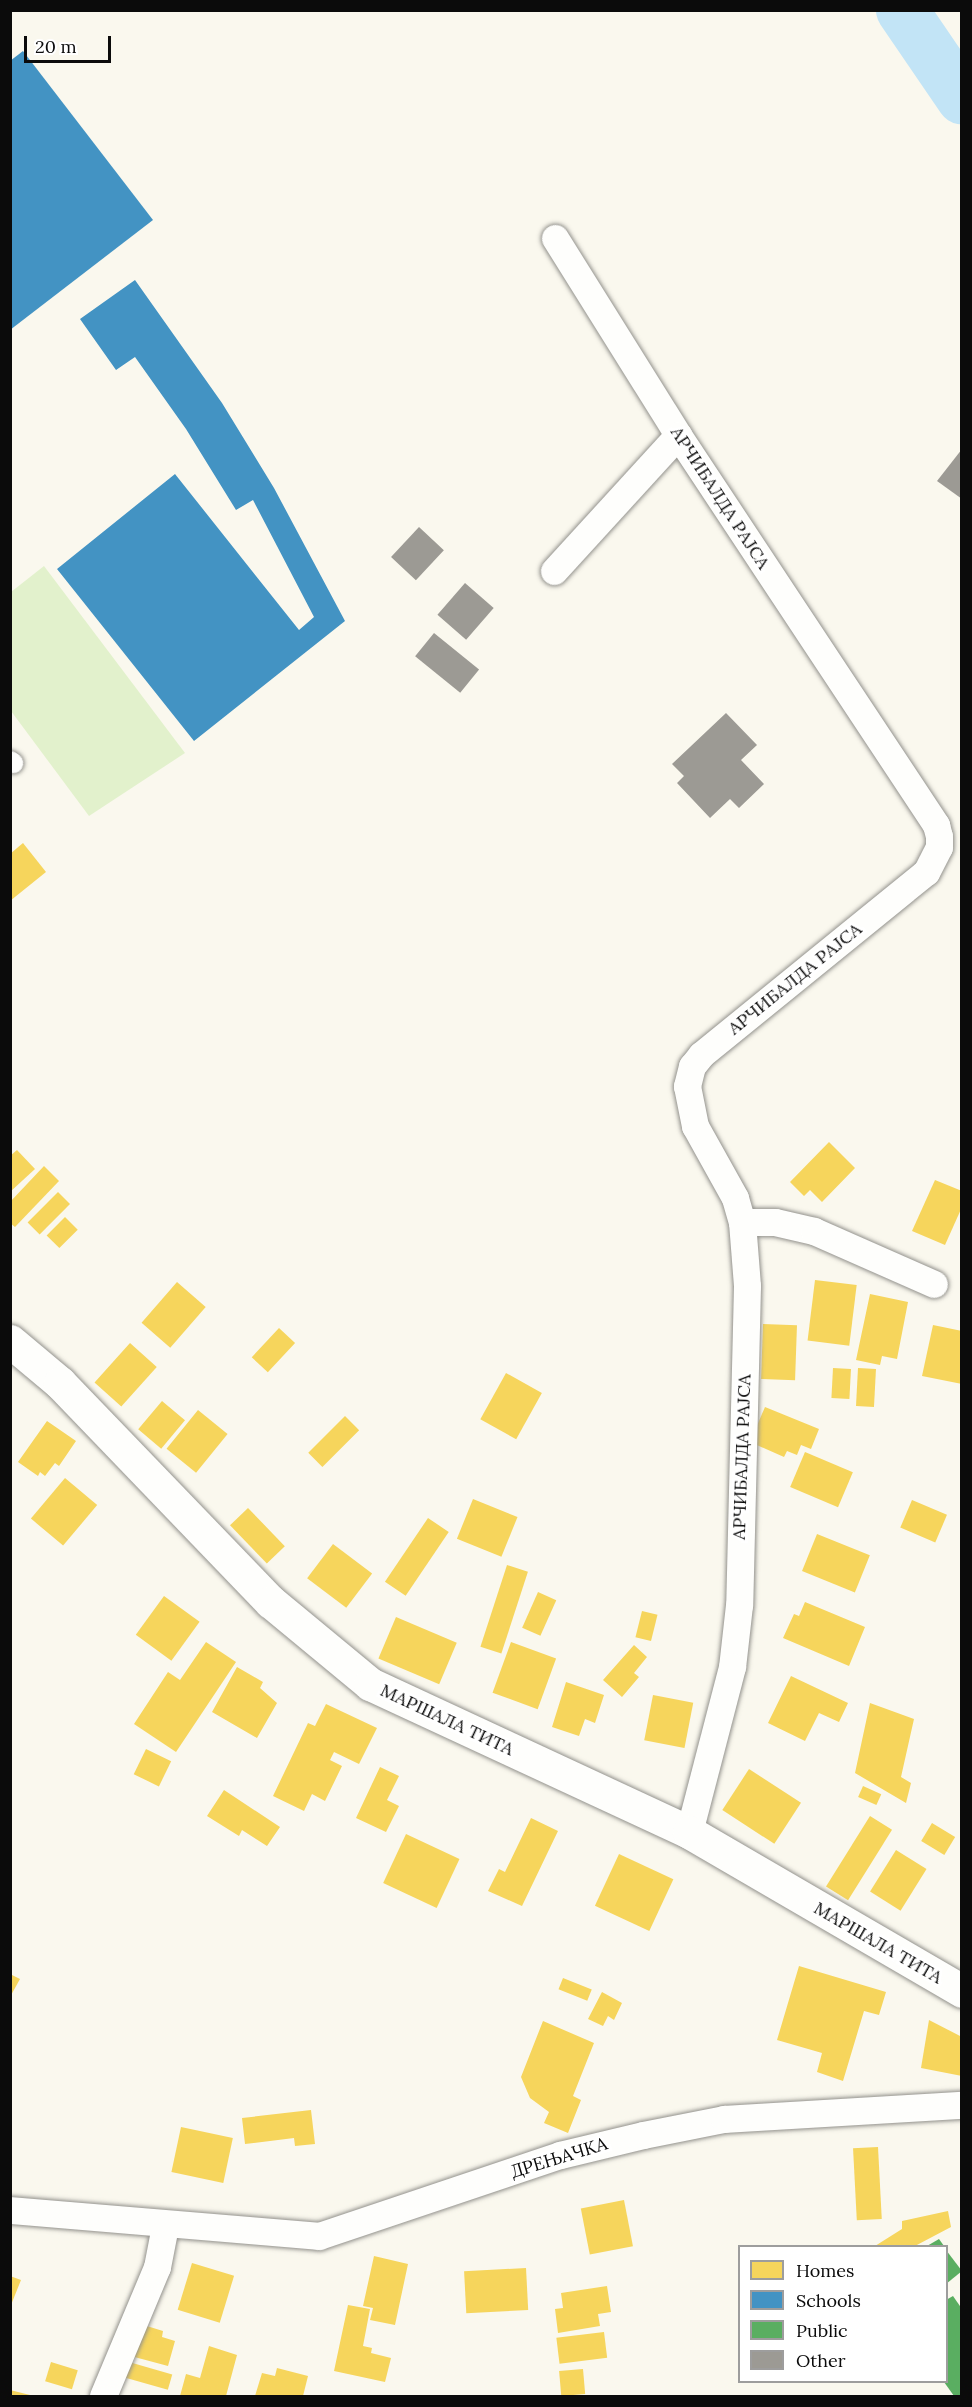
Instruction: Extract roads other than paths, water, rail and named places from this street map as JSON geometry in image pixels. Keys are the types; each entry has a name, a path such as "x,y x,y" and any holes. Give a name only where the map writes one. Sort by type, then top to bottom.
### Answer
{"street":[{"name":"АРЧИБАЛДА РАЈСА","path":"555,237 678,435 936,825 939,836 939,847 926,872 700,1055 692,1066 687,1086 695,1126 735,1198 742,1221 747,1320 738,1605 732,1667 689,1832"},
{"path":"554,571 678,435"},
{"path":"742,1221 775,1221 814,1231 934,1284"},
{"name":"МАРШАЛА ТИТА","path":"10,1341 60,1383 271,1602 370,1684 689,1832 962,1991"},
{"name":"ДРЕЊАЧКА","path":"10,2210 165,2226 319,2236 560,2155 643,2135 724,2119 962,2105"},
{"path":"103,2397 157,2267 165,2226"}],"waterway":[{"path":"902,10 962,98"}]}
